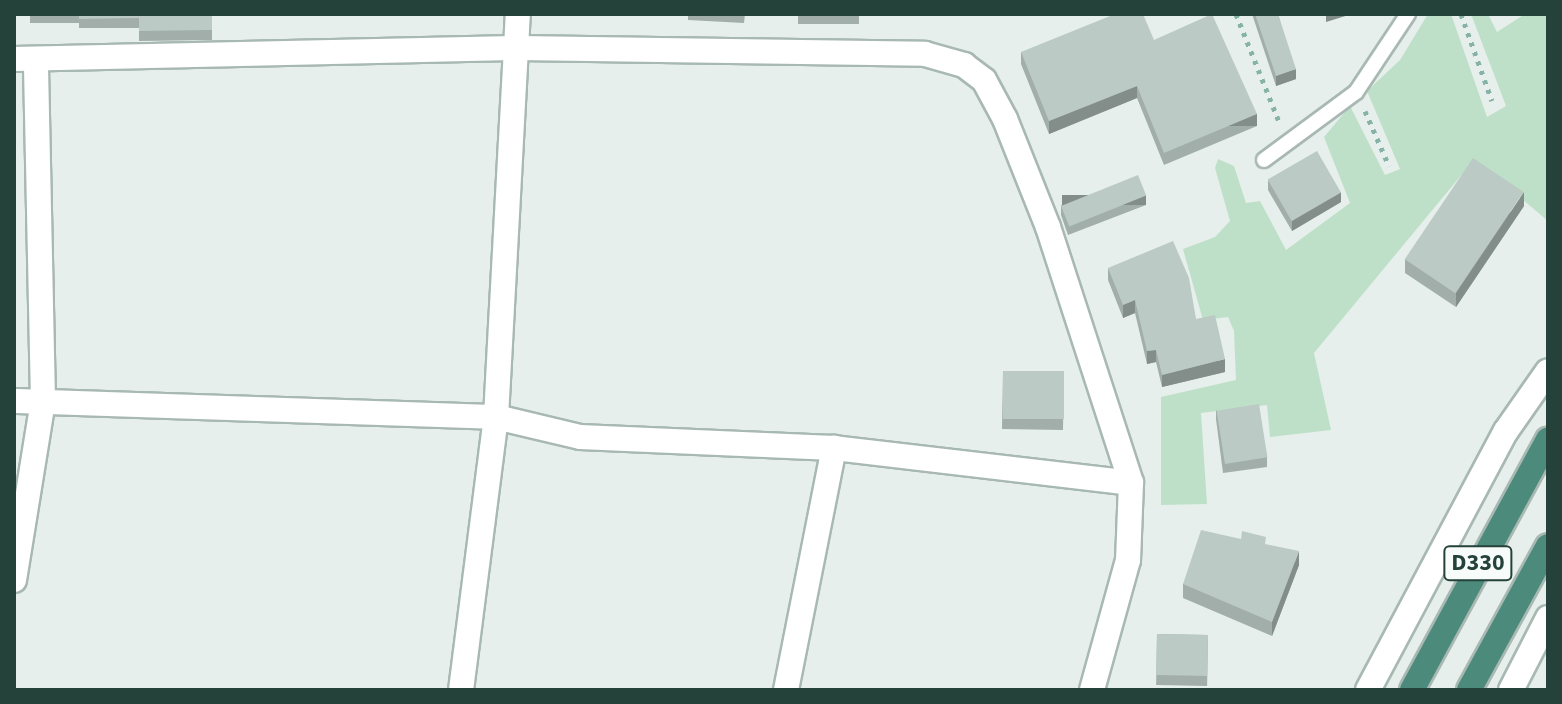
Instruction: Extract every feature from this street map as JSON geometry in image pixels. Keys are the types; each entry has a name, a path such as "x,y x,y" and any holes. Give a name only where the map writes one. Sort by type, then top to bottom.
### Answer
{"highway":[{"name":"D330","path":"1412,690 1548,439"},
{"name":"D330","path":"1469,690 1548,546"}],"street":[{"path":"461,690 496,417 518,14"},
{"path":"14,580 43,401 25,59 518,48 925,54 964,65 984,80 1011,133 1048,227 1131,483 1128,560 1092,690"},
{"path":"1368,690 1506,431 1548,371"},
{"path":"14,401 496,417 580,437 834,448 1131,483"},
{"path":"786,690 834,448"},
{"path":"1511,690 1548,618"}],"lane":[{"path":"1264,160 1356,92 1408,14"}],"path":[{"path":"1236,14 1288,143"},
{"path":"1461,14 1492,101"},
{"path":"1356,92 1389,166"}],"green space":[{"path":"1428,14 1451,14 1487,117 1506,106 1471,14 1488,14 1497,32 1525,14 1548,14 1548,221 1486,169 1468,167 1314,353 1331,430 1270,437 1267,405 1201,413 1207,504 1161,505 1161,397 1236,380 1234,331 1228,317 1203,320 1183,249 1215,237 1230,221 1215,168 1218,159 1234,166 1246,203 1260,201 1286,250 1350,203 1324,137 1350,106 1385,175 1400,169 1367,91 1400,60"}],"building":[{"path":"79,14 212,14 212,30 139,31 139,18 79,19"},
{"path":"1115,14 1143,14 1154,40 1212,14 1257,114 1164,153 1137,86 1049,121 1021,52"},
{"path":"1255,14 1278,14 1296,69 1276,76"},
{"path":"1317,151 1341,193 1292,221 1268,180"},
{"path":"1473,158 1524,192 1455,293 1405,259"},
{"path":"1138,175 1146,195 1069,226 1061,206"},
{"path":"1173,241 1189,278 1196,319 1215,315 1225,359 1162,375 1156,350 1147,351 1135,300 1123,305 1108,268"},
{"path":"1003,371 1064,371 1064,419 1003,419"},
{"path":"1259,404 1267,457 1225,464 1217,411"},
{"path":"1201,530 1241,539 1242,531 1266,537 1265,544 1299,551 1272,622 1183,584"},
{"path":"1157,634 1208,635 1207,676 1156,675"}]}
